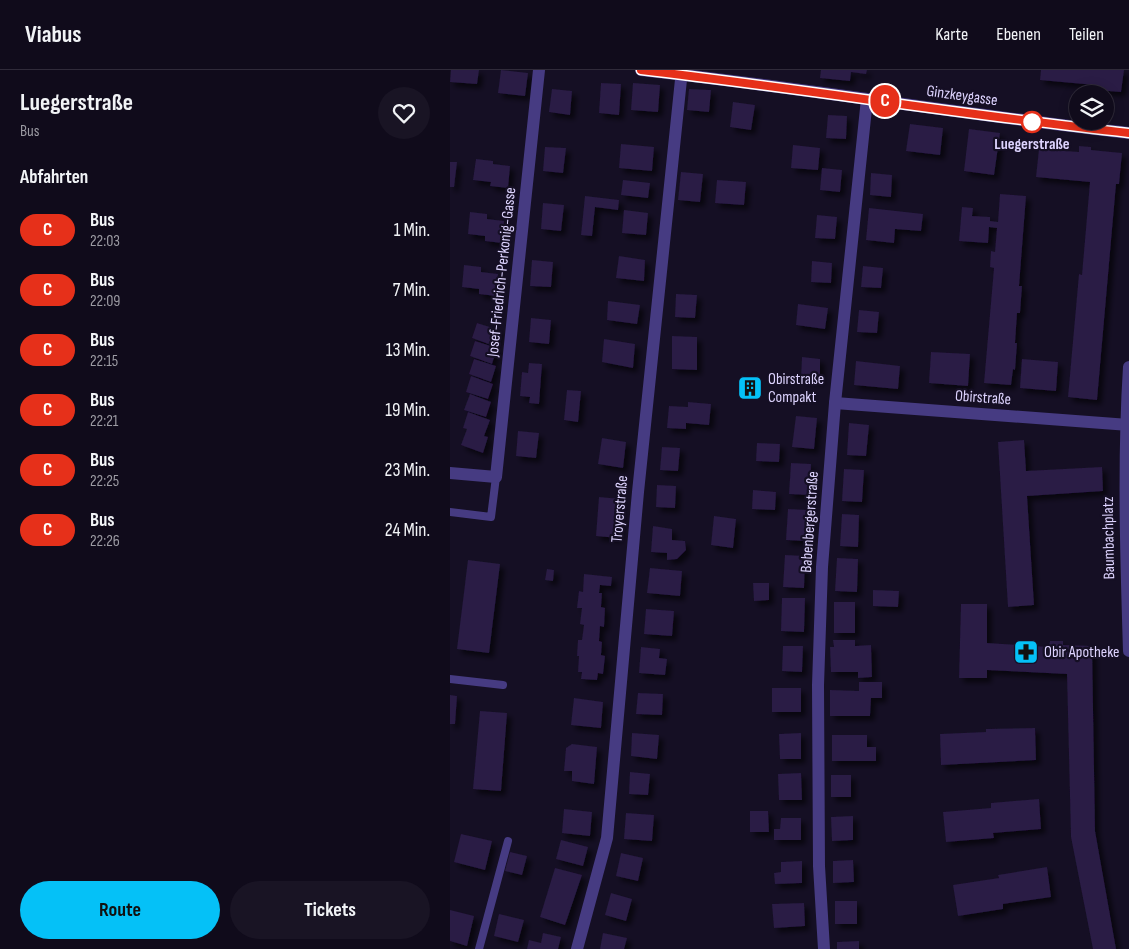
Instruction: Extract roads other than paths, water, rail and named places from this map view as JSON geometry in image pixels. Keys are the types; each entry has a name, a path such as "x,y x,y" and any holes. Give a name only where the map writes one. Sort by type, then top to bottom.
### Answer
{"street":[{"name":"Josef-Friedrich-Perkonig-Gasse","path":"496,477 539,70"},
{"name":"Ginzkeygasse","path":"641,70 681,72 1045,124 1129,133"},
{"name":"Troyerstraße","path":"577,949 607,838 639,483 681,72"},
{"name":"Babenbergerstraße","path":"824,949 819,866 818,685 822,567 836,403 867,99"},
{"path":"1127,425 1129,367"},
{"name":"Obirstraße","path":"836,403 1127,425"},
{"name":"Baumbachplatz","path":"1127,425 1126,577 1129,651"},
{"path":"450,473 496,477"}],"lane":[{"name":"Josef-Friedrich-Perkonig-Gasse","path":"450,512 491,517 496,477"},
{"path":"450,679 502,685"},
{"path":"480,949 508,841"}],"place":[{"name":"Luegerstraße","path":"1032,122"},
{"name":"Obirstraße Compakt","path":"750,388"},
{"name":"Obir Apotheke","path":"1026,652"}]}
